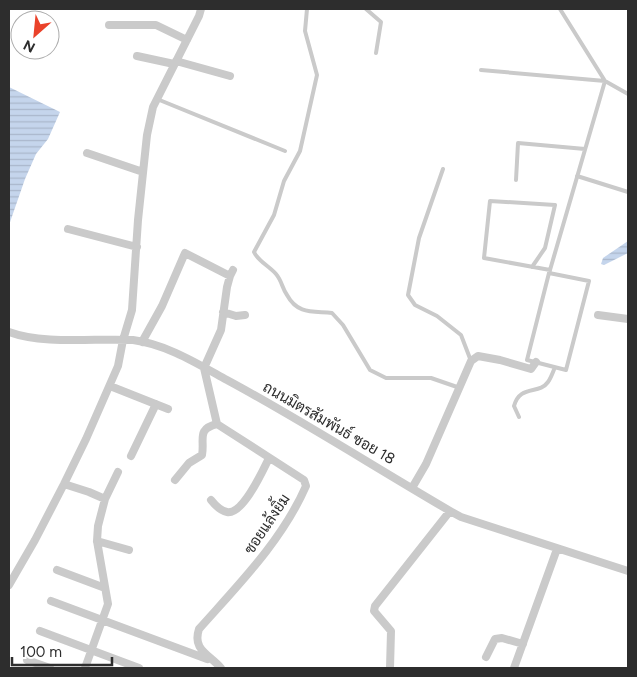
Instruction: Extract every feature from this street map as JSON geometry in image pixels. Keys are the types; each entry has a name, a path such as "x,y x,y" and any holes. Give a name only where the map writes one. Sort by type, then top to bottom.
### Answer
{"street":[{"path":"9,585 64,484 118,366 132,310 146,135 153,107 201,9"},
{"path":"109,25 156,24 187,40"},
{"path":"137,56 230,76"},
{"path":"87,153 143,172"},
{"path":"68,229 137,247"},
{"path":"142,342 162,306 184,253 232,273 221,330 217,343 204,368 217,424 210,425 204,431 202,455 189,463 175,480"},
{"path":"223,312 236,316 245,315"},
{"path":"598,315 628,319"},
{"name":"ถนนมิตรสัมพันธ์ ซอย 18","path":"9,332 26,337 46,339 142,342 166,350 264,400 461,517 628,571"},
{"path":"412,488 426,464 471,361 478,356 531,369 536,362"},
{"path":"110,386 168,409"},
{"path":"131,456 156,404"},
{"name":"ซอยแล้งยิ้ม","path":"217,424 304,480 306,486 288,520 255,567 197,634 196,639 199,647 221,668"},
{"path":"211,500 217,507 227,512 232,511 244,502 270,458"},
{"path":"85,668 108,604 97,541 98,526 105,499 118,472"},
{"path":"64,484 105,499"},
{"path":"390,668 391,631 374,611 375,606 450,511"},
{"path":"97,541 129,550"},
{"path":"514,668 557,549"},
{"path":"57,570 105,588"},
{"path":"51,601 207,660"},
{"path":"40,631 139,668"},
{"path":"486,657 495,639 502,638 523,644"},
{"path":"27,660 50,668"}],"lane":[{"path":"307,9 306,30 318,75 300,151 284,181 274,215 254,252 282,281 286,295 296,308 304,311 332,314 342,325 370,370 386,378 431,378 460,388"},
{"path":"366,9 381,22 376,53"},
{"path":"532,267 545,248 555,205 490,201 484,258 532,267 549,271 589,281 566,370 527,360 549,271 605,81 560,9"},
{"path":"481,70 605,81 628,94"},
{"path":"157,99 285,151"},
{"path":"516,180 518,143 585,149"},
{"path":"443,169 419,238 408,295 415,305 436,316 461,335 471,361"},
{"path":"577,176 628,192"},
{"path":"519,417 514,406 519,397 524,392 543,387 548,382 555,367"}],"water":[{"path":"9,87 60,112 48,139 36,154 9,225"},
{"path":"628,241 628,253 604,265 601,264 603,258"}]}
